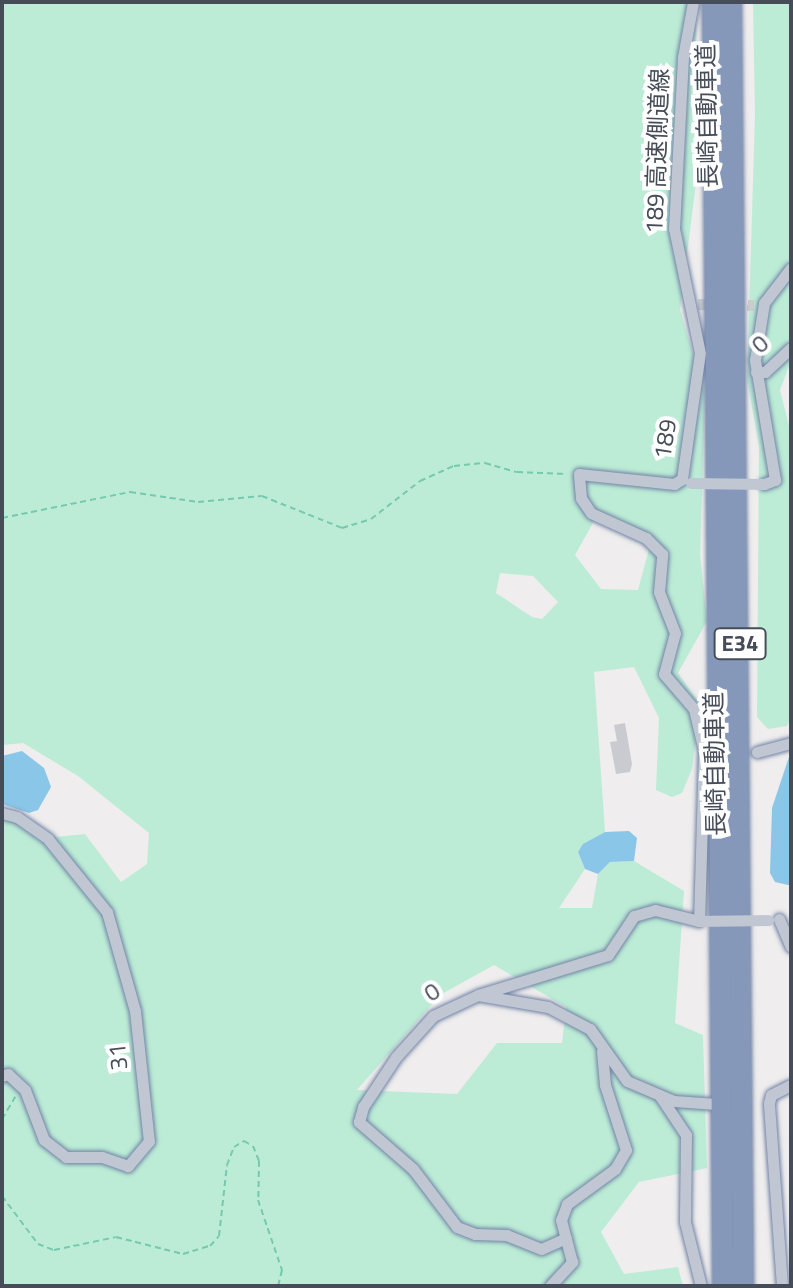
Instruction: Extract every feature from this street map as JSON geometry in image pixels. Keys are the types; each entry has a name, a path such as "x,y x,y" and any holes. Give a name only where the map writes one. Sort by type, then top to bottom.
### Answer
{"highway":[{"name":"長崎自動車道","path":"713,2 723,1286"},
{"name":"長崎自動車道","path":"731,2 743,1286"}],"street":[{"name":"189 高速側道線","path":"693,2 683,57 674,212 693,303"},
{"name":"0","path":"759,304 791,268"},
{"name":"189","path":"687,481 700,372 693,303"},
{"name":"189","path":"579,474 674,484 687,481 764,484 775,480 756,372 759,304"},
{"name":"0","path":"756,372 765,372 791,348"},
{"path":"579,474 581,498 591,513 646,538 662,554 659,592 675,633 664,674 694,709 704,751 699,921"},
{"path":"757,752 791,743"},
{"name":"31","path":"2,813 17,817 48,839 107,912 135,1011 149,1141 128,1166 102,1157 66,1157 44,1140 23,1088"},
{"path":"478,995 608,955 634,916 655,910 699,921 773,920 791,915"},
{"path":"773,920 791,947"},
{"name":"0","path":"566,1238 541,1249 507,1235 457,1227 413,1169 359,1122 363,1107 417,1032 451,1004 478,995 526,1000 571,1016 590,1029 601,1047"},
{"path":"601,1047 618,1074 660,1096 713,1104"},
{"path":"550,1286 572,1262 561,1220 567,1204 615,1169 626,1150 605,1085 601,1047"},
{"path":"2,1076 8,1074 23,1088"},
{"path":"782,1286 764,1104 771,1095 791,1085"},
{"path":"660,1096 686,1135 685,1222 701,1286"}],"path":[{"path":"2,518 112,492 198,502 262,496 342,528 371,519 420,481 454,466 485,463 517,472 579,474"},
{"path":"2,1119 23,1088"},
{"path":"2,1196 38,1244 54,1250 116,1237 183,1254 210,1246 219,1236 227,1165 234,1147 244,1141 253,1146 259,1161 258,1200 282,1270 278,1286"}],"green space":[{"path":"2,2 696,2 698,167 680,310 705,393 700,555 707,621 678,673 700,704 692,769 682,793 672,797 656,790 659,718 634,667 594,672 605,832 583,845 578,852 585,869 559,908 592,908 598,874 610,862 634,861 684,891 675,1023 703,1035 707,1168 639,1182 601,1232 624,1274 678,1267 683,1286 2,1286 2,809 19,813 56,837 85,834 121,882 147,864 149,833 78,776 23,743 2,745","holes":["594,521 650,545 638,590 601,589 575,555","500,573 533,576 558,602 542,619 532,617 496,593","494,965 566,1007 562,1043 497,1043 457,1094 357,1090 440,995"]},
{"path":"753,2 791,2 791,361 780,390 791,434 791,717 787,726 768,729 757,717 759,447 747,379 755,115"}],"water":[{"path":"22,751 44,768 51,787 38,810 29,813 2,804 2,756"},
{"path":"791,751 791,885 788,885 775,882 770,873 772,808"},
{"path":"629,831 637,838 634,861 610,862 598,874 585,869 578,852 583,844 605,832"}],"building":[{"path":"625,723 632,764 630,772 616,774 610,742 617,741 614,725"}],"tunnel":[{"path":"698,304 754,305"}]}
